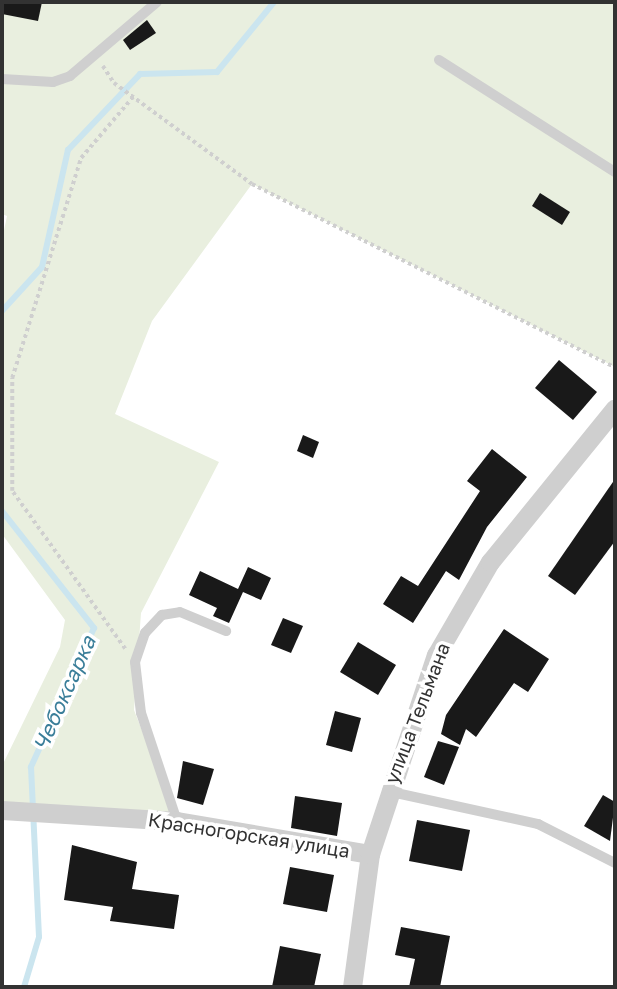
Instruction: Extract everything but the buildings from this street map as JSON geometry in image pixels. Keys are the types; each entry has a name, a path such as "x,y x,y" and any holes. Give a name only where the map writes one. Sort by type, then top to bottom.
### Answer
{"street":[{"name":"улица Тельмана","path":"352,987 370,854 387,791 436,655 490,562 615,408"},
{"name":"Красногорская улица","path":"3,810 177,821 370,854"}],"lane":[{"path":"2,79 53,82 70,76 157,2"},
{"path":"439,60 615,172"},
{"path":"177,821 141,713 135,662 145,633 162,615 180,612 226,631"},
{"path":"387,791 538,824 615,863"}],"path":[{"path":"95,56 114,83 252,184 615,367"},
{"path":"133,97 81,158 12,377 12,491 135,662"}],"green space":[{"path":"2,2 615,2 615,367 252,184 152,321 115,414 219,462 141,613 134,710 177,821 2,809 2,766 60,647 65,620 2,534 2,240 7,216 2,214"}],"waterway":[{"name":"Чебоксарка","path":"2,311 42,267 68,150 140,74 217,72 274,2"},
{"name":"Чебоксарка","path":"2,511 94,628 31,767 39,937 24,987"}]}
